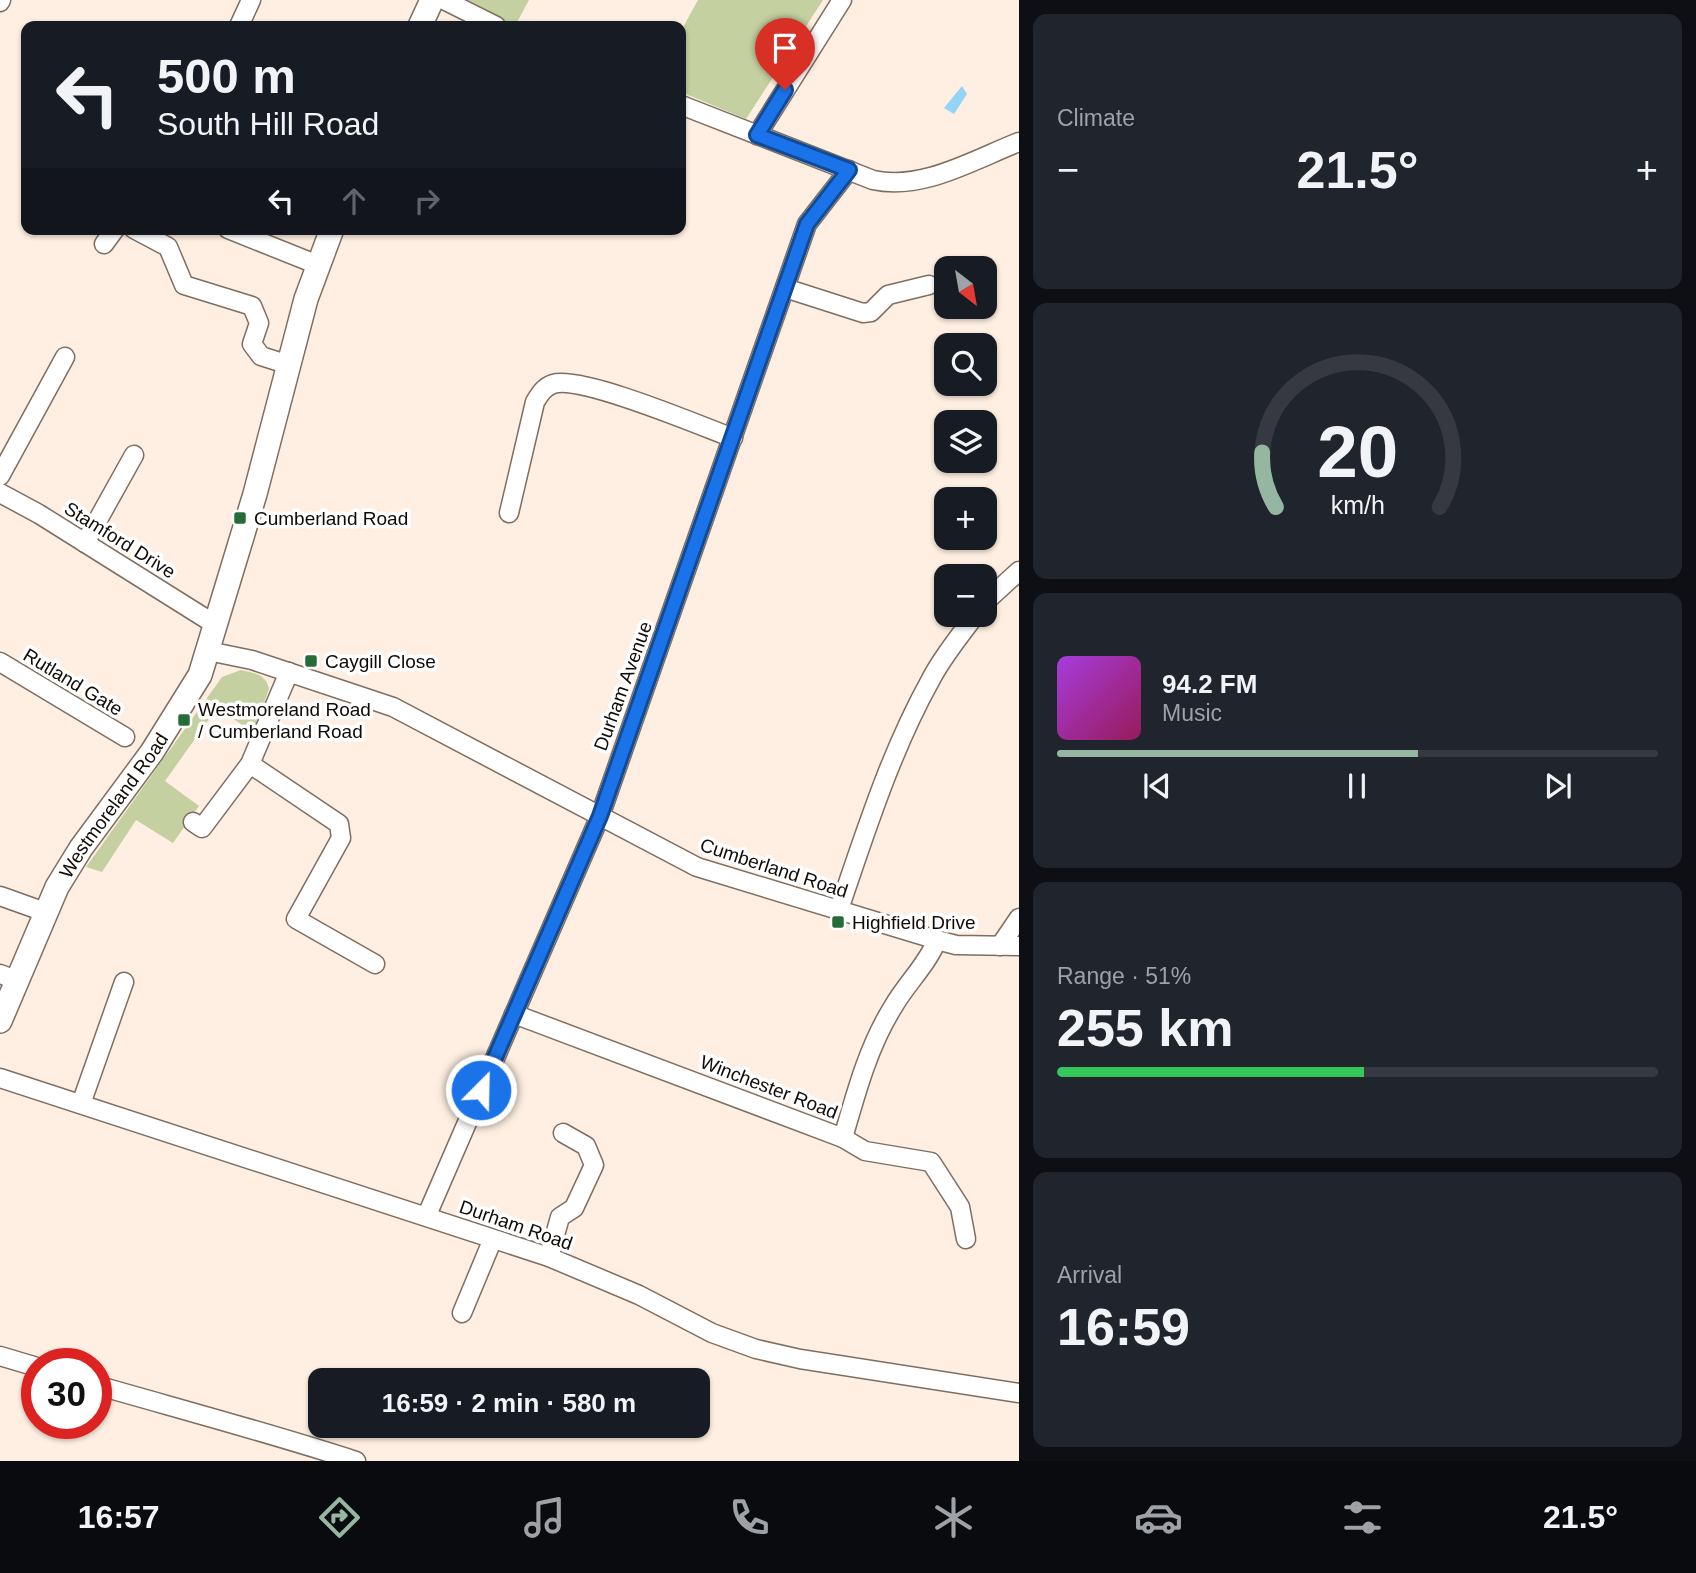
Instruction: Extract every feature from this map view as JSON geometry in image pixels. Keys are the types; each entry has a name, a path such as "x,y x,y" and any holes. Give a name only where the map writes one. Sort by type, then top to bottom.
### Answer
{"main road":[{"path":"422,21 432,0"},
{"name":"Westmoreland Road","path":"0,1021 8,977 81,848 152,752 192,690 216,625 318,265 330,235"}],"street":[{"path":"241,21 251,0"},
{"path":"444,0 486,21"},
{"path":"757,135 842,0"},
{"path":"686,107 877,181 904,184 1019,142"},
{"name":"Durham Avenue","path":"427,1215 600,816 811,217 849,170"},
{"path":"104,244 111,235"},
{"path":"145,235 168,247 184,285 252,306 259,323 252,344 261,356 289,365"},
{"path":"243,235 318,265"},
{"path":"785,288 863,313 871,312 888,295 929,285"},
{"path":"0,476 65,356"},
{"path":"509,513 535,402 541,391 551,384 583,384 733,438"},
{"path":"85,543 134,455"},
{"name":"Stamford Drive","path":"0,493 216,625"},
{"path":"997,591 1019,570"},
{"path":"838,912 886,777 915,711 930,679 967,627"},
{"name":"Cumberland Road","path":"208,651 289,672 393,707 697,867 838,912 956,945 1019,946"},
{"name":"Rutland Gate","path":"0,662 125,737"},
{"path":"193,822 202,828 250,764 289,672"},
{"path":"250,764 339,824 341,838 296,919 375,964"},
{"path":"0,896 45,912"},
{"path":"1000,946 1019,918"},
{"name":"Winchester Road","path":"513,1014 843,1138 876,1038 912,978 932,954 937,940"},
{"path":"81,1104 124,982"},
{"name":"Durham Road","path":"0,1078 310,1182 427,1215 492,1241 548,1257 639,1296 712,1333 756,1349 800,1359 1019,1393"},
{"path":"548,1257 560,1217 574,1208 594,1165 586,1146 562,1133"},
{"path":"843,1138 865,1150 931,1162 960,1207 966,1239"},
{"path":"462,1313 492,1241"},
{"path":"0,1356 21,1362"},
{"path":"112,1390 245,1425 356,1461"}],"green space":[{"path":"456,0 529,0 518,21 504,21"},
{"path":"698,0 823,0 746,119 686,94 686,22"},
{"path":"241,670 262,677 269,689 253,732 217,708 165,781 199,806 173,843 136,820 102,872 86,867 222,677"}],"water":[{"path":"962,86 967,94 954,114 944,108"}],"place":[{"name":"Cumberland Road","path":"240,518"},
{"name":"Caygill Close","path":"311,661"},
{"name":"Westmoreland Road / Cumberland Road","path":"184,720"},
{"name":"Highfield Drive","path":"838,922"}],"route":[{"path":"481,1090 600,816 807,224 849,170 757,135 785,90"}]}
